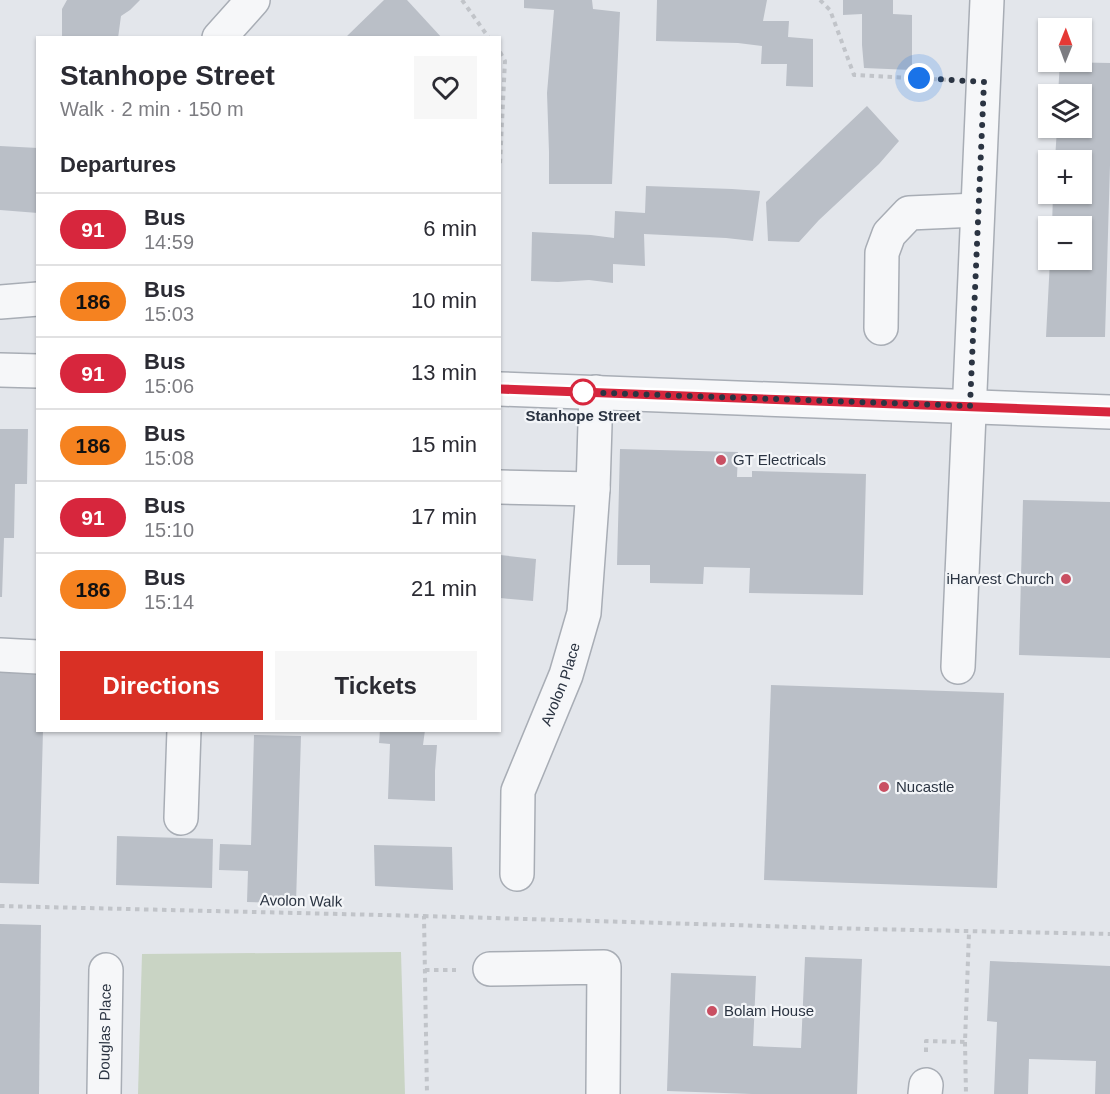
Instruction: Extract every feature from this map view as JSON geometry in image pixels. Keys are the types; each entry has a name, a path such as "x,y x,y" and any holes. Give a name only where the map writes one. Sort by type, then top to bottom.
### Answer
{"street":[{"path":"221,36 253,0"},
{"path":"958,667 987,0"},
{"path":"881,328 882,253 889,234 909,213 977,210"},
{"path":"0,302 36,299"},
{"path":"0,370 36,371"},
{"path":"501,389 1110,412"},
{"name":"Avolon Place","path":"517,874 518,791 566,675 584,613 593,489 596,392"},
{"path":"501,487 593,489"},
{"path":"0,655 36,657"},
{"path":"181,818 184,732"},
{"path":"490,969 604,967 603,1094"},
{"name":"Douglas Place","path":"105,1094 106,970"}],"path":[{"path":"462,0 488,36"},
{"path":"820,0 830,10 854,75 984,82"},
{"path":"501,54 505,61 501,143"},
{"name":"Avolon Walk","path":"0,906 1110,934"},
{"path":"424,916 427,1094"},
{"path":"966,1094 965,1042 969,932"},
{"path":"926,1089 926,1041 965,1042"}],"green space":[{"path":"401,952 405,1094 138,1094 142,954"}],"building":[{"path":"67,0 140,0 121,16 118,36 62,36 62,9"},
{"path":"384,0 407,0 440,36 347,36"},
{"path":"524,0 592,0 593,9 620,12 612,184 549,184 547,93 554,10 524,8"},
{"path":"657,0 767,0 763,21 789,21 788,37 813,39 813,87 786,86 787,64 761,64 762,46 738,43 656,41"},
{"path":"843,0 893,0 893,14 912,15 912,70 864,68 862,14 843,15"},
{"path":"1092,63 1110,63 1110,165 1105,337 1046,337 1049,270 1092,270 1092,216 1052,216 1053,204 1092,204 1092,150 1056,150 1056,138 1092,138 1092,84 1059,84 1059,72 1092,72"},
{"path":"867,106 899,141 879,164 799,242 768,241 766,202"},
{"path":"0,146 36,148 36,213 0,210"},
{"path":"646,186 760,191 753,241 644,234 645,266 613,264 613,283 589,280 531,281 532,232 614,238 615,211 645,213"},
{"path":"0,429 28,429 27,484 15,484 14,538 4,538 2,597 0,597"},
{"path":"620,449 738,452 737,477 752,477 752,471 866,474 863,595 749,593 750,568 704,567 703,584 650,583 650,565 617,565"},
{"name":"iHarvest Church","path":"1023,500 1110,502 1110,658 1019,655"},
{"path":"501,555 536,559 533,601 501,598"},
{"path":"0,661 36,662 36,732 43,732 39,884 0,883"},
{"name":"Nucastle","path":"771,685 1004,693 997,888 764,880"},
{"path":"380,732 425,732 423,745 437,745 435,801 388,799 390,744 379,743"},
{"path":"254,735 301,736 296,903 247,902 248,871 219,870 220,844 251,845"},
{"path":"117,836 213,839 212,888 116,885"},
{"path":"374,845 452,847 453,890 375,886"},
{"path":"0,924 41,925 39,1094 0,1094"},
{"name":"Bolam House","path":"805,957 862,959 857,1094 667,1091 671,973 756,976 753,1046 801,1048"},
{"path":"990,961 1110,966 1110,1094 1095,1094 1096,1061 1029,1059 1028,1094 994,1094 997,1022 987,1021"}],"bus line":[{"name":"91","path":"501,389 1110,412"}],"place":[{"name":"Stanhope Street","path":"583,392"},
{"name":"GT Electricals","path":"721,460"},
{"name":"iHarvest Church","path":"1066,579"},
{"name":"Nucastle","path":"884,787"},
{"name":"Bolam House","path":"712,1011"}],"route":[{"path":"583,392 577,392 970,406 984,82 919,78"}]}
